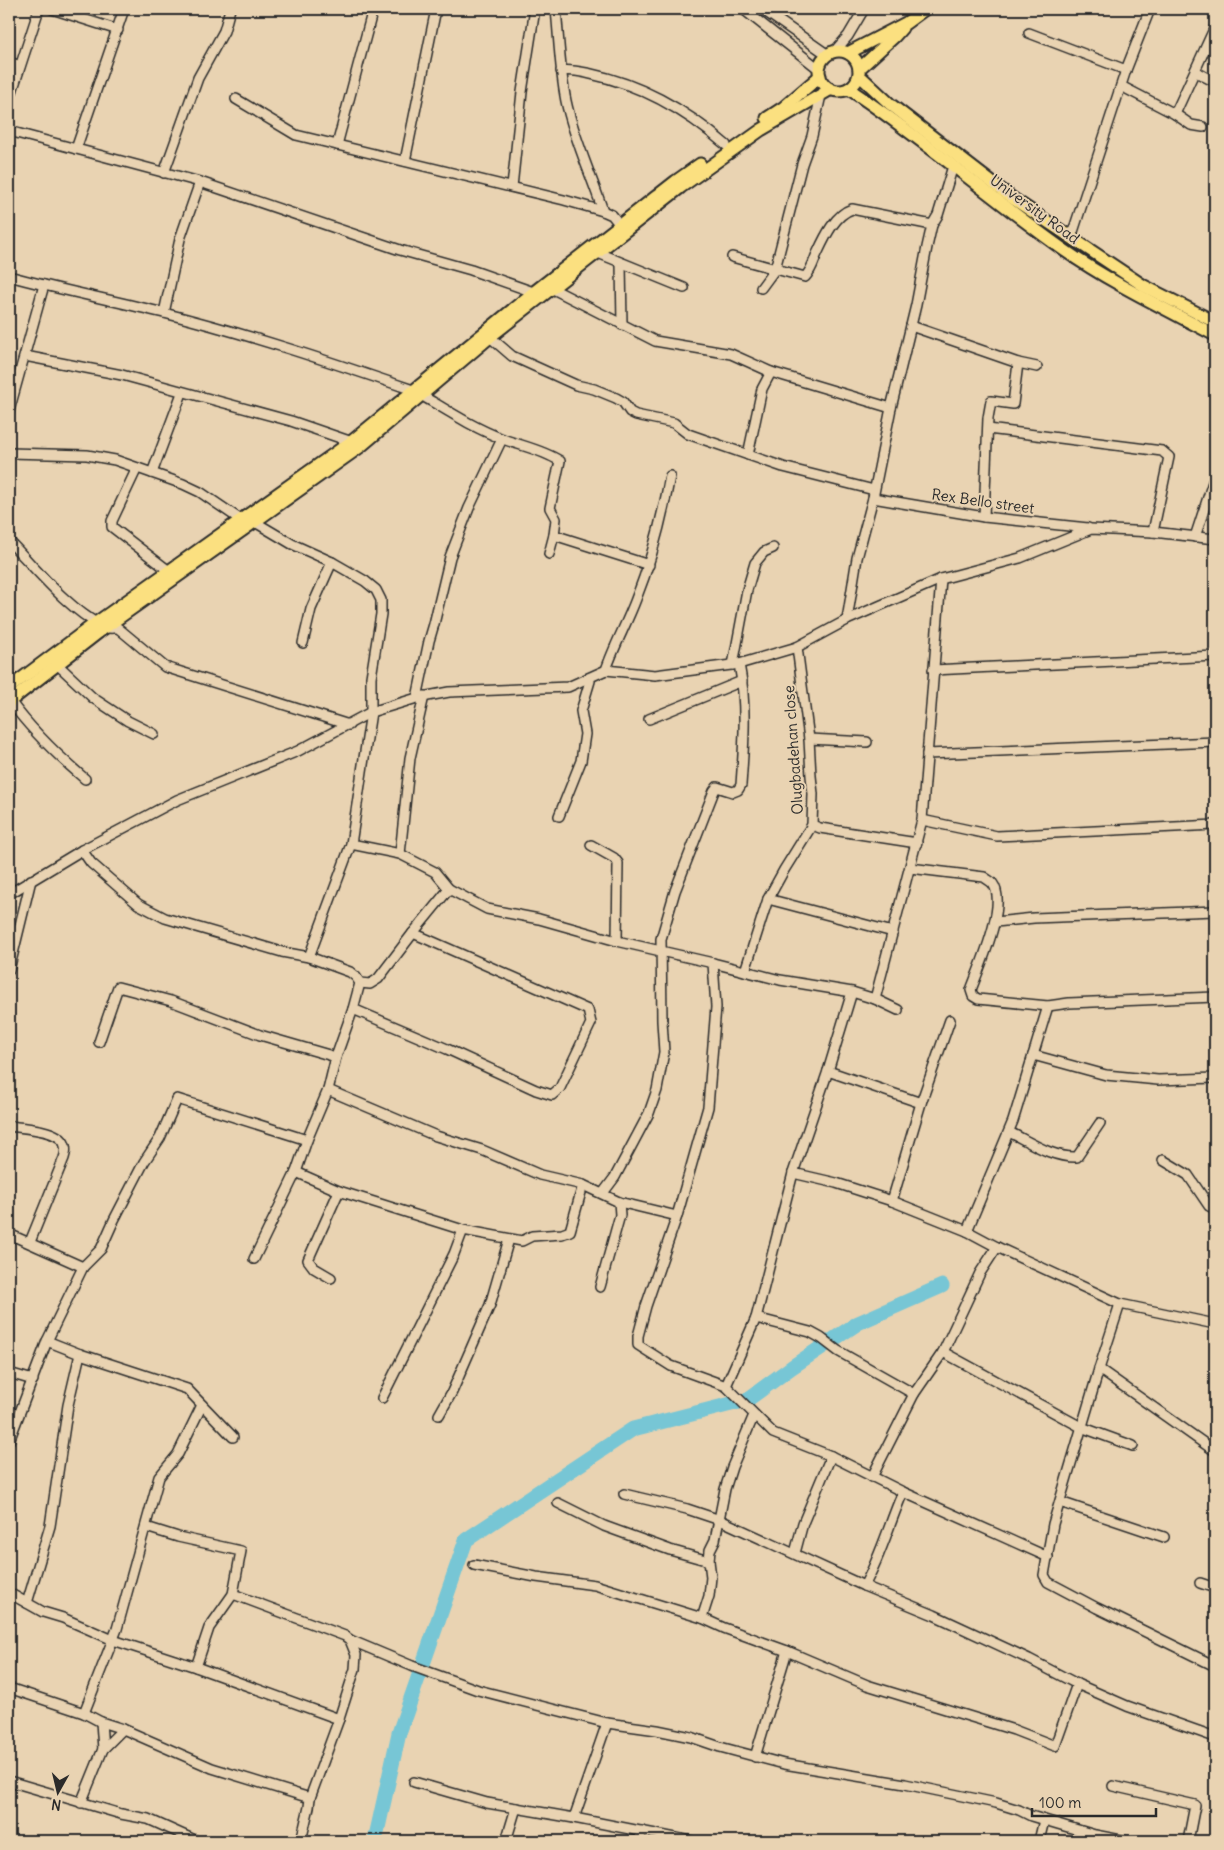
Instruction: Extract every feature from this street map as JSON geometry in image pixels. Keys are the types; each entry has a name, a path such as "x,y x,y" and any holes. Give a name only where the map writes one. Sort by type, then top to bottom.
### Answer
{"main road":[{"path":"826,92 826,86 820,72 821,64 831,54 848,53 906,22 925,9"},
{"path":"417,393 490,337 538,294 553,289 681,187 732,150 761,130 826,92 843,91 854,85 859,72 894,37 906,22"},
{"path":"848,53 857,63 859,72"},
{"path":"9,688 255,522 356,444 620,225 676,181 784,107 820,72"},
{"name":"University Road","path":"859,72 890,104 1012,198 1144,286 1215,322"},
{"name":"University Road","path":"849,88 884,112 1065,250 1139,295 1215,335"},
{"path":"10,701 169,571 241,520 356,444"}],"street":[{"path":"9,101 39,9"},
{"path":"52,9 118,30"},
{"path":"76,149 124,9"},
{"path":"164,173 198,78 224,31 230,9"},
{"path":"337,145 373,9"},
{"path":"405,161 436,9"},
{"path":"512,186 522,92 536,9"},
{"path":"556,9 561,71 566,102 575,136 603,211"},
{"path":"743,9 820,72"},
{"path":"762,9 831,54 848,36 864,9"},
{"path":"1071,238 1126,70 1150,9"},
{"path":"1176,114 1215,27"},
{"path":"1029,33 1126,70"},
{"path":"9,62 20,66"},
{"path":"561,71 568,69 610,78 648,92 680,110 709,130 726,145"},
{"path":"1196,72 1215,82"},
{"path":"1121,86 1176,114 1192,125 1203,128"},
{"path":"761,288 775,269 802,164 826,92"},
{"path":"236,99 296,135 512,186 603,211 612,215 620,225"},
{"path":"9,131 200,182 400,250 471,270 538,294"},
{"path":"847,620 857,558 911,326 932,225 938,214 953,166"},
{"path":"164,313 180,239 200,182"},
{"path":"732,257 805,277 810,272 824,240 838,218 852,208 932,225"},
{"path":"598,253 621,264 684,288"},
{"path":"621,264 622,325"},
{"path":"9,276 164,313 312,355 417,393 466,422 560,461 550,508 556,519 549,554"},
{"path":"9,411 44,285"},
{"path":"553,289 655,341 730,354 771,372 891,408"},
{"path":"911,326 1018,363 1037,367"},
{"name":"Rex Bello street","path":"490,337 512,356 576,385 594,389 616,398 623,402 630,412 636,415 674,423 688,434 783,467 873,494 984,517 1091,529 1153,532 1215,539"},
{"path":"24,356 122,375 182,393 291,421 356,444"},
{"path":"984,517 988,418 991,401 1013,404 1018,363"},
{"path":"748,455 762,389 771,372"},
{"path":"152,473 182,393"},
{"path":"988,429 1162,452 1169,457 1153,532"},
{"path":"400,854 410,758 421,697 428,641 450,557 469,508 502,438"},
{"path":"9,452 87,454 115,460 200,492 241,520"},
{"path":"137,468 112,522 112,527 169,571"},
{"path":"606,670 613,648 625,626 649,565 662,520 670,476"},
{"path":"1195,536 1215,476"},
{"path":"255,522 292,544 332,562 365,581 376,590 381,600 382,614 371,676 371,712 351,844 308,957"},
{"path":"9,894 82,850 177,800 298,751 371,712 421,697 449,692 568,687 606,670 655,675 736,665 797,647 847,620 941,579 1020,558 1091,529"},
{"path":"554,535 649,565"},
{"path":"9,541 81,614 101,625 118,628 165,667 349,725"},
{"path":"603,1193 615,1177 649,1113 657,1090 664,1052 661,939 675,891 714,791 717,787 733,792 738,790 741,785 745,738 742,681 736,665 747,590 755,563 764,552 773,548"},
{"path":"303,643 312,609 332,562"},
{"path":"875,999 922,820 941,579"},
{"name":"Olugbadehan close","path":"745,971 768,899 812,825 813,794 810,776 809,739 797,647"},
{"path":"933,670 1215,656"},
{"path":"57,664 93,698 154,734"},
{"path":"559,816 581,761 585,734 581,711 590,678"},
{"path":"649,720 742,681"},
{"path":"10,701 28,725 61,759 85,779"},
{"path":"809,739 867,742"},
{"path":"927,754 1215,742"},
{"path":"922,820 997,836 1215,825"},
{"path":"812,825 820,828 917,843"},
{"path":"351,844 400,854 435,872 449,889 487,909 539,919 617,941 713,962 780,980 852,992 875,999 898,1010"},
{"path":"591,845 614,858 618,863 617,941"},
{"path":"82,850 91,863 138,904 165,918 282,952 308,957 350,972 360,984 336,1057 328,1090 306,1140 296,1172 254,1259"},
{"path":"910,868 984,877 993,884 997,892 996,922 971,990 973,996 978,999 1048,1006 1068,1003 1215,997"},
{"path":"9,970 32,880"},
{"path":"360,984 370,984 378,979 449,889"},
{"path":"768,899 893,932"},
{"path":"996,922 1034,918 1215,911"},
{"path":"353,1009 536,1090 552,1094 560,1088 591,1024 588,1010 413,933"},
{"path":"713,962 716,1007 708,1107 677,1216 646,1306 638,1336 638,1345 670,1366 726,1386 773,1433 831,1456 903,1492 1048,1557"},
{"path":"99,1042 118,987 171,1001 260,1035 336,1057"},
{"path":"726,1386 756,1318 793,1173 828,1071 852,992"},
{"path":"967,1231 1008,1132 1048,1006"},
{"path":"892,1201 950,1020"},
{"path":"1034,1055 1106,1075 1158,1080 1215,1078"},
{"path":"828,1071 922,1103"},
{"path":"328,1090 436,1136 482,1150 540,1175 583,1185 619,1202 677,1216"},
{"path":"9,1441 47,1341 83,1267 101,1249 140,1171 160,1138 177,1099 306,1140"},
{"path":"1008,1132 1058,1155 1067,1158 1077,1158 1100,1123"},
{"path":"9,1126 52,1132 61,1138 65,1146 64,1158 30,1242"},
{"path":"1163,1160 1188,1175 1209,1206 1215,1210"},
{"path":"296,1172 339,1191 463,1230 522,1241 532,1236 566,1234 570,1231 583,1185"},
{"path":"793,1173 836,1183 892,1201 967,1231 997,1247 1120,1304 1215,1324"},
{"path":"331,1278 314,1268 308,1260 339,1191"},
{"path":"600,1287 620,1215 619,1202"},
{"path":"382,1398 454,1254 463,1230"},
{"path":"9,1234 83,1267"},
{"path":"439,1415 452,1392 490,1305 508,1239"},
{"path":"872,1477 914,1394 943,1352 980,1273 997,1247"},
{"path":"1120,1304 1053,1524 1044,1576 1048,1582 1097,1608 1215,1666"},
{"path":"756,1318 810,1332 838,1351 914,1394"},
{"path":"47,1341 80,1354 187,1388 233,1437"},
{"path":"943,1352 1082,1427 1132,1446"},
{"path":"27,1603 50,1526 68,1405 80,1354"},
{"path":"1099,1369 1215,1451"},
{"path":"9,1372 33,1380"},
{"path":"84,1713 113,1640 159,1477 178,1454 202,1405"},
{"path":"702,1618 709,1596 711,1576 710,1550 715,1540 720,1520 727,1481 754,1415"},
{"path":"795,1553 803,1523 831,1456"},
{"path":"864,1586 874,1568 903,1492"},
{"path":"624,1494 687,1509 720,1520 864,1586 934,1615 1077,1684 1127,1706 1215,1738"},
{"path":"1060,1502 1164,1537"},
{"path":"558,1503 604,1526 670,1550 709,1561"},
{"path":"146,1528 241,1551 232,1594 209,1628 196,1668"},
{"path":"474,1565 536,1577 595,1585 702,1618 867,1685 1014,1730 1055,1746 1077,1684"},
{"path":"1200,1584 1215,1588"},
{"path":"9,1593 43,1612 63,1618 113,1640 339,1719"},
{"path":"232,1594 345,1636 350,1640 412,1666 478,1690 608,1723 692,1737 755,1757 813,1770 955,1793 996,1803 1095,1835 1126,1841"},
{"path":"301,1841 310,1798 355,1669 356,1655 350,1640"},
{"path":"755,1757 787,1651"},
{"path":"9,1688 84,1713 101,1722 123,1729 212,1768 310,1798"},
{"path":"101,1722 103,1749"},
{"path":"574,1818 608,1723"},
{"path":"81,1803 103,1749 123,1729"},
{"path":"9,1781 121,1814 148,1819 197,1841"},
{"path":"414,1782 487,1804 574,1818 691,1841"},
{"path":"1113,1786 1195,1805 1188,1841"},
{"path":"506,1841 516,1808"},
{"path":"1039,1841 1044,1820"},
{"path":"640,1841 642,1831"}],"waterway":[{"path":"375,1841 399,1733 466,1540 633,1429 747,1400 858,1323 942,1286"}]}
